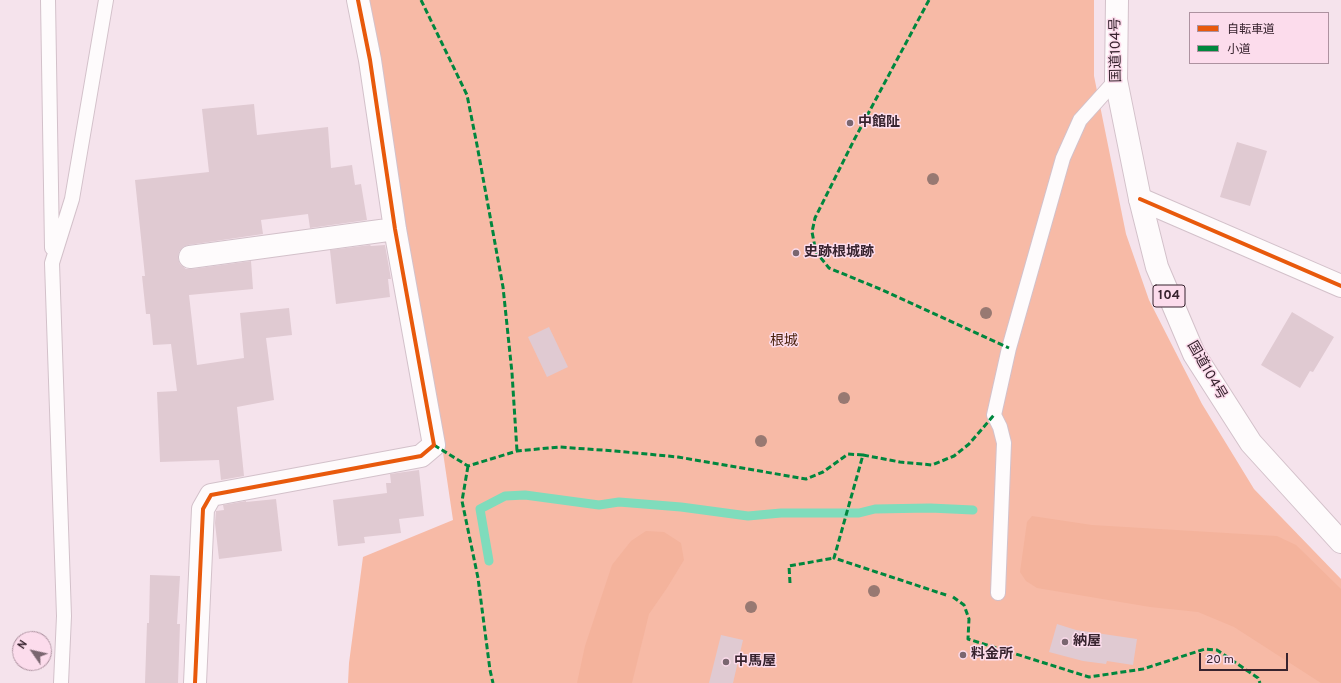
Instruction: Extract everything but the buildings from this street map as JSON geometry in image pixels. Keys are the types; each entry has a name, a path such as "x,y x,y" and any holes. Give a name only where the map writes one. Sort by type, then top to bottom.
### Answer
{"main road":[{"path":"195,683 203,508 211,495 421,456 434,445 395,229 370,60 358,0"},
{"name":"国道104号","path":"1117,0 1116,80 1140,199 1157,267 1194,354 1251,443 1341,542"},
{"path":"1140,199 1341,286"},
{"path":"190,257 395,229"}],"lane":[{"path":"48,0 52,177 52,263 64,616 61,683"},
{"path":"52,263 72,199 106,0"},
{"path":"998,593 1004,444 1000,427 994,415 1009,348 1063,158 1080,120 1116,80"}],"green space":[{"name":"根城","path":"367,0 1094,0 1094,76 1126,234 1149,300 1202,404 1254,489 1341,579 1341,683 348,683 349,663 363,557 453,520 441,439"}],"shaded area":[{"path":"1032,516 1092,525 1277,536 1296,545 1341,589 1341,683 1321,683 1234,627 1198,612 1150,607 1037,588 1026,581 1020,572 1027,522"},
{"path":"646,531 664,532 681,543 684,560 649,614 632,683 577,683 585,646 612,565 631,541"}],"waterway":[{"path":"489,561 480,509 505,496 525,495 599,505 619,502 681,507 748,516 781,513 859,513 875,509 930,508 973,510"}],"marked path":[{"path":"421,0 467,95 503,287 512,373 517,451"},
{"path":"929,0 854,140 815,218 812,232 816,252 829,268 880,289 1009,348"},
{"path":"863,455 900,462 932,465 954,456 969,444 994,415"},
{"path":"434,445 468,466 517,451 559,447 678,457 806,479 823,472 848,454 863,455 834,558 949,596"},
{"path":"468,466 462,501 478,578 493,683"},
{"path":"790,583 789,566 834,558"},
{"path":"953,597 964,605 969,619 968,639 1089,677 1143,669 1205,649 1217,650 1258,678 1260,683"}],"cycle path":[{"path":"195,683 203,509 211,495 421,456 434,445 395,229 370,60 358,0"},
{"path":"1140,199 1341,286"}],"place":[{"name":"中館阯","path":"850,123"},
{"name":"史跡根城跡","path":"796,253"},
{"name":"納屋","path":"1065,642"},
{"name":"料金所","path":"963,655"},
{"name":"中馬屋","path":"726,662"}]}
